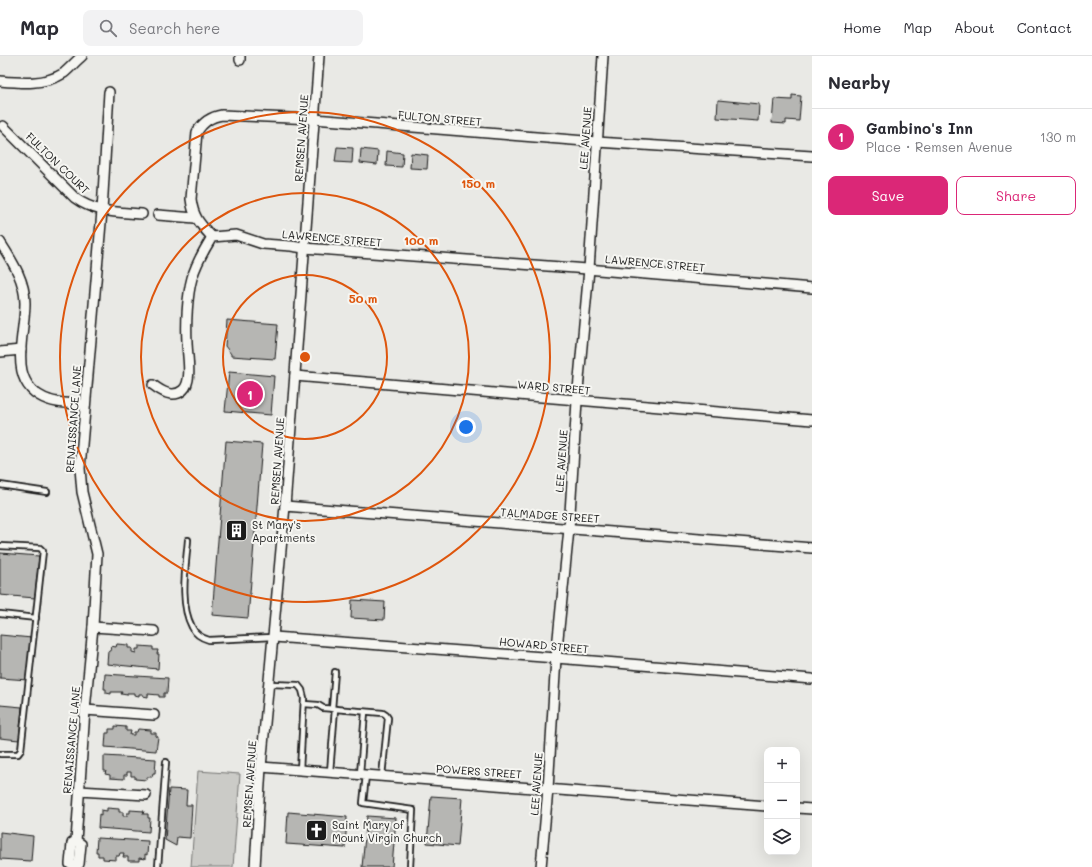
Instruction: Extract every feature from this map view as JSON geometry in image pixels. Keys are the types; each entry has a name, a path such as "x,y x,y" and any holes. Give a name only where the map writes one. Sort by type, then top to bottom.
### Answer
{"street":[{"path":"0,81 40,82 64,72 82,56"},
{"name":"REMSEN AVENUE","path":"254,867 261,767 270,684 285,506 319,56"},
{"name":"LEE AVENUE","path":"541,867 548,789 556,658 589,269 603,56"},
{"name":"RENAISSANCE LANE","path":"75,866 79,864 81,844 76,841 85,710 93,627 97,554 82,492 80,468 102,211 109,92"},
{"name":"FULTON STREET","path":"195,218 192,209 192,192 197,132 204,123 215,116 222,115 314,119 597,142 812,156"},
{"name":"FULTON COURT","path":"3,126 75,198 102,211"},
{"path":"102,211 142,214"},
{"path":"153,385 163,392 172,394 178,393 187,383 189,374 187,330 190,287 194,272 212,237 195,218 158,215"},
{"name":"LAWRENCE STREET","path":"212,237 236,235 263,244 304,248 589,269 812,288"},
{"path":"0,242 13,262 22,282 26,303 20,366 28,385 37,395 50,401 85,404"},
{"path":"0,352 21,350"},
{"name":"WARD STREET","path":"295,376 812,420"},
{"name":"TALMADGE STREET","path":"285,506 812,548"},
{"path":"93,627 154,632"},
{"name":"HOWARD STREET","path":"274,637 812,679"},
{"path":"85,710 154,715"},
{"name":"POWERS STREET","path":"261,767 764,806"},
{"path":"79,791 146,795"},
{"path":"800,808 812,809"}],"lane":[{"path":"0,485 47,492"},
{"path":"188,540 185,601 192,628 195,632 209,640 274,637"},
{"path":"0,546 40,548 43,551 21,750 18,754 0,754"},
{"path":"0,614 36,618"},
{"path":"330,772 335,672"},
{"path":"270,684 298,685 302,690 304,704 300,770"},
{"path":"304,704 318,705 323,708 383,713 388,718 382,776"},
{"path":"365,712 363,803 413,810 410,867"},
{"path":"158,867 166,762"}],"shaded area":[{"path":"198,771 240,774 233,867 191,867"}],"building":[{"path":"792,95 801,96 799,121 786,120 786,124 772,123 774,99 792,100"},
{"path":"718,100 759,104 758,121 717,118"},
{"path":"337,147 353,148 352,163 335,162"},
{"path":"361,149 378,151 377,165 360,163"},
{"path":"387,151 403,153 402,167 386,166"},
{"path":"411,153 428,155 427,169 410,168"},
{"path":"227,320 278,324 275,359 231,356 225,346"},
{"path":"229,372 274,376 271,415 225,411"},
{"name":"St Mary's Apartments","path":"226,441 262,444 248,618 212,615"},
{"path":"0,553 39,556 35,598 0,595"},
{"path":"352,600 385,602 384,620 351,618"},
{"path":"0,635 32,638 28,680 0,678"},
{"path":"117,644 128,645 128,648 132,648 132,652 136,653 136,649 139,649 139,646 153,647 153,650 158,650 158,669 107,664 108,651 110,651 111,646 116,647"},
{"path":"105,674 168,678 167,693 164,693 164,697 148,694 148,697 143,696 143,694 139,694 139,696 134,695 134,693 127,693 127,695 121,694 122,692 111,692 111,694 106,693 106,689 104,689"},
{"path":"0,705 22,707 19,740 0,738"},
{"path":"115,726 126,727 126,731 131,731 130,735 134,735 134,732 137,732 138,729 151,730 151,733 156,733 156,736 158,737 156,751 105,747 106,733 109,733 109,729 115,729"},
{"path":"104,756 156,759 155,773 153,773 152,777 147,777 147,780 135,779 135,776 131,776 131,772 127,772 127,775 124,775 124,779 110,778 110,775 105,774 106,771 104,771"},
{"path":"169,789 187,790 186,805 192,805 190,838 177,837 176,846 165,840"},
{"path":"431,796 462,798 458,846 427,843"},
{"path":"107,808 119,809 119,812 123,812 123,816 127,816 127,813 130,813 130,810 144,811 143,814 148,814 148,818 150,818 149,832 98,828 99,814 101,815 101,810 107,811"},
{"name":"Saint Mary of Mount Virgin Church","path":"288,812 347,817 345,848 286,844"},
{"path":"367,816 396,818 392,867 362,867"},
{"path":"0,832 33,836 31,861 0,859"},
{"path":"97,838 148,841 147,855 145,854 145,859 139,858 139,861 128,861 128,857 123,857 124,853 120,853 119,856 116,856 116,860 103,859 103,856 98,856 98,852 96,852"}],"place":[{"name":"Gambino's Inn","path":"250,394"},
{"name":"St Mary's Apartments","path":"237,530"},
{"name":"Saint Mary of Mount Virgin Church","path":"317,830"}]}
